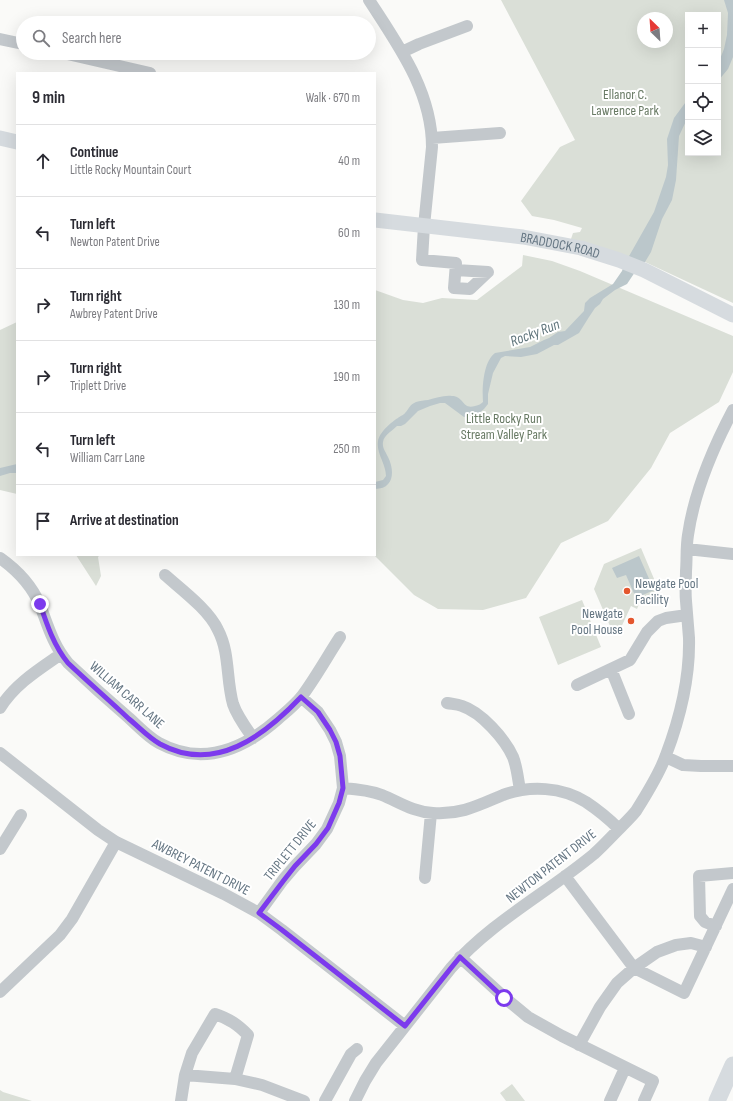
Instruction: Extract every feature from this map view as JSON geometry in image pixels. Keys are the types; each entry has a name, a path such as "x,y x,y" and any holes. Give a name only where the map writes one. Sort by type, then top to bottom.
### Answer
{"highway":[{"path":"717,1101 733,1065"}],"main road":[{"path":"0,138 16,142"},
{"name":"BRADDOCK ROAD","path":"376,220 540,240 581,248 644,270 733,315"}],"street":[{"path":"370,0 414,73 423,95 430,123 432,147 422,260 456,263 456,270"},
{"path":"402,52 467,26"},
{"path":"0,39 16,42"},
{"path":"93,60 146,72"},
{"path":"432,138 500,133"},
{"name":"NEWTON PATENT DRIVE","path":"355,1101 376,1063 460,957 472,945 579,866 603,846 634,813 650,787 666,757 683,703 689,639 686,600 687,549 690,524 702,483 716,446 733,410"},
{"path":"687,549 733,554"},
{"name":"WILLIAM CARR LANE","path":"0,558 20,575 28,585 40,604 54,641 68,663 152,738 169,748 190,754 214,754 233,749 253,738 273,724 301,697 340,637"},
{"path":"166,575 208,614 218,629 223,639 226,651 234,704 241,719 253,738"},
{"path":"577,684 630,660 647,632 658,621 666,618 687,615"},
{"path":"0,708 11,693 28,677 61,654"},
{"path":"610,669 629,714"},
{"name":"TRIPLETT DRIVE","path":"259,913 287,876 316,844 328,828 339,803 343,788 340,756 333,736 327,724 318,712 301,697"},
{"path":"447,703 462,706 473,711 500,736 513,758 520,790"},
{"name":"AWBREY PATENT DRIVE","path":"0,753 71,810 116,842 224,894 259,913 405,1026"},
{"path":"666,757 683,765 733,766"},
{"path":"343,788 375,793 413,809 431,813 450,814 464,811 503,795 520,790 550,790 574,796 585,802 601,813 619,829"},
{"path":"426,878 431,813"},
{"path":"0,849 21,815"},
{"path":"0,992 64,930 72,919 116,842"},
{"path":"716,926 705,922 700,916 699,876 733,874"},
{"path":"565,876 634,968 684,993 733,889"},
{"path":"579,1045 600,1007 617,984 634,968 657,952 676,945 691,944 706,947"},
{"path":"460,957 504,998 528,1016 579,1045 653,1082 644,1101"},
{"path":"181,1101 184,1075 192,1053 215,1014 238,1025 248,1035 235,1079"},
{"path":"325,1101 351,1054 357,1049"},
{"path":"610,1101 625,1068"},
{"path":"184,1075 235,1079 262,1084 304,1101"}],"green space":[{"name":"Ellanor C. Lawrence Park","path":"501,0 733,0 733,303 645,262 571,239 573,233 580,232 582,228 554,220 532,216 521,201 560,147 575,140"},
{"name":"Little Rocky Run Stream Valley Park","path":"523,255 552,261 580,271 733,336 733,372 719,402 670,433 651,468 608,521 561,543 526,598 483,610 438,609 414,595 375,556 376,290 403,300 423,303 442,298 477,300 522,266"},
{"path":"16,322 16,494 0,490 0,330"},
{"name":"Newgate Pool Facility","path":"641,548 660,593 640,602 637,609 631,606 618,634 609,630 610,626 594,589 604,564"},
{"path":"77,556 99,556 101,576 96,586"},
{"path":"582,600 601,647 558,665 539,617"},
{"path":"512,1084 525,1101 506,1101 500,1093"},
{"path":"0,1090 3,1092 32,1101 0,1101"}],"shaded area":[{"path":"724,0 733,0 733,57 728,69 721,77 721,56 727,35 728,13"},
{"name":"Rocky Run","path":"685,103 685,123 679,136 676,180 672,200 662,219 651,252 627,284 615,290 603,299 595,308 579,333 558,345 554,345 537,354 521,357 505,356 501,358 493,373 488,394 488,404 479,413 474,416 464,417 445,403 440,403 418,411 405,424 397,426 387,435 383,442 392,468 391,478 386,486 376,489 376,482 383,480 386,476 378,450 379,438 386,428 404,414 412,404 419,401 449,396 459,398 465,405 471,407 481,404 483,402 484,376 488,362 495,353 530,347 558,332 565,331 584,311 585,303 590,298 613,284 622,271 654,212 666,177 668,165 667,139 674,118"},
{"path":"16,464 16,473 0,476 0,468"},
{"path":"639,556 654,590 636,598 626,575 617,578 612,568"}],"place":[{"name":"Newgate Pool Facility","path":"627,591"},
{"name":"Newgate Pool House","path":"631,621"}],"route":[{"path":"40,604 54,641 68,663 152,738 169,748 190,754 214,754 233,749 253,738 273,724 301,697 318,712 327,724 336,742 340,756 343,788 334,817 322,837 295,866 259,913 405,1026 460,957 504,998"}]}
